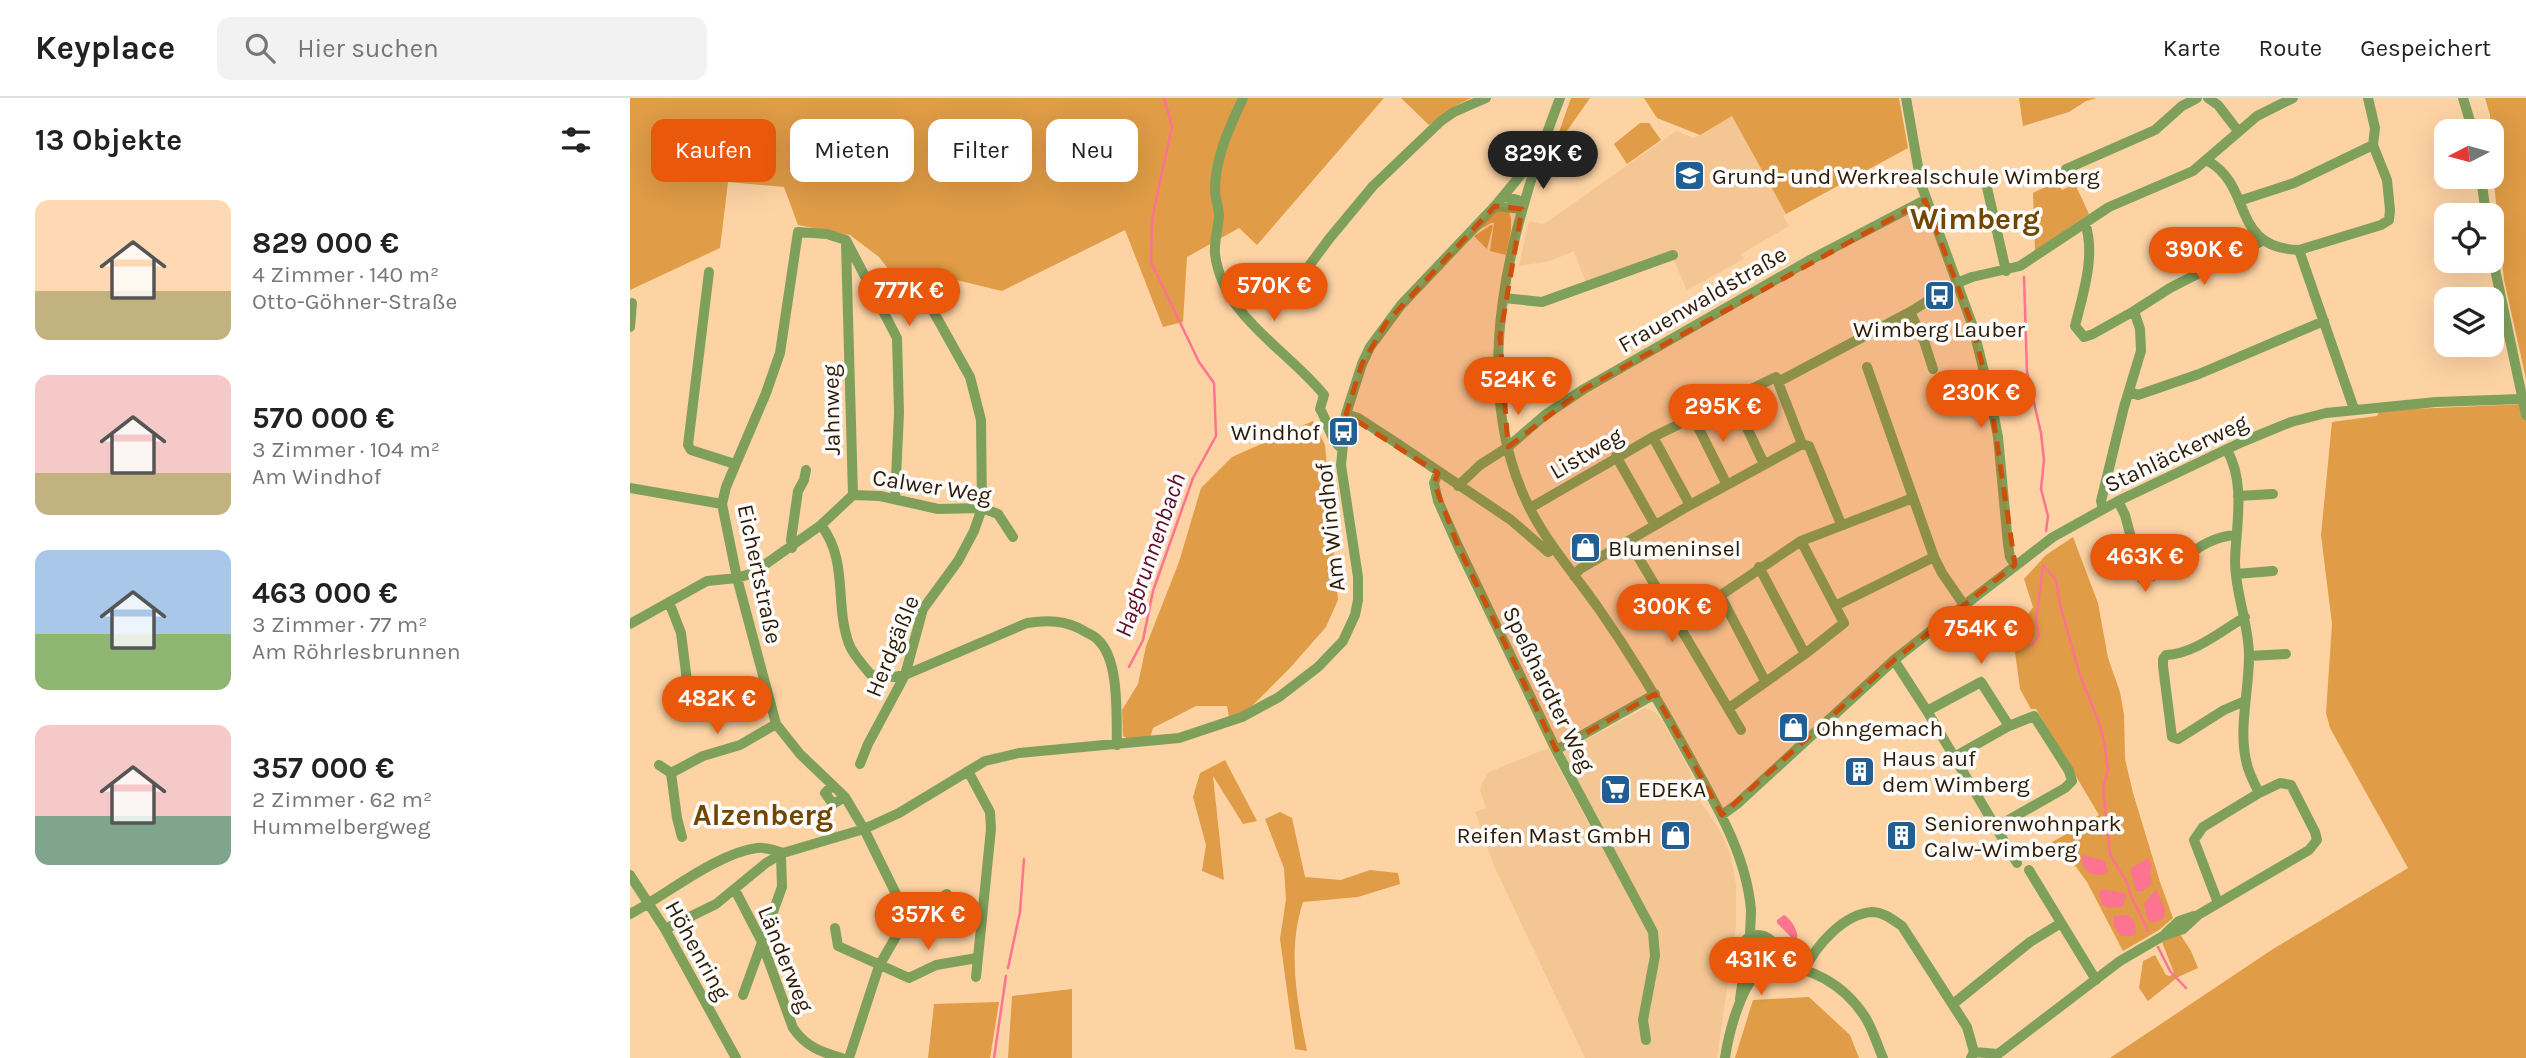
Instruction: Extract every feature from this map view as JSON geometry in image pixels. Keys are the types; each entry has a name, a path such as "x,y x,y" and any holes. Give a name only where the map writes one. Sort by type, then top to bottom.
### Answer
{"street":[{"name":"Am Windhof","path":"1243,98 1219,158 1216,199 1219,218 1215,252 1225,289 1243,315 1324,395 1320,409 1329,424 1333,442 1341,448"},
{"path":"1283,301 1373,186 1441,121 1486,98"},
{"path":"1560,98 1522,209 1504,298 1499,377 1508,447 1530,508 1553,548 1600,610 1655,694 1722,815 1745,875 1755,936"},
{"path":"1906,98 1925,200 1973,327 1990,396 1998,437 2008,544 2010,557 2015,565"},
{"path":"2066,169 2155,130 2182,106 2197,98"},
{"path":"2208,98 2218,105 2238,131"},
{"path":"1802,444 1778,382 1910,312 1957,283 2021,266 2109,207 2181,177 2208,161 2238,131 2257,117 2293,98"},
{"path":"2208,161 2216,165 2239,201 2254,233 2262,241 2288,250 2299,250 2381,225 2389,220 2387,180 2373,145 2375,128 2368,98"},
{"path":"2463,98 2469,119"},
{"path":"2239,201 2294,183 2373,145"},
{"name":"Am Windhof","path":"1116,744 1179,738 1242,718 1279,696 1318,667 1343,641 1356,608 1358,577 1343,488 1341,448 1346,414 1362,365 1386,323 1415,288 1495,206 1525,170 1536,164"},
{"path":"1986,183 2006,271"},
{"path":"1503,196 1518,200 1522,209"},
{"name":"Frauenwaldstraße","path":"1458,486 1480,465 1584,389 1808,261 1925,200"},
{"path":"1495,206 1522,209"},
{"path":"2085,223 2089,234 2087,276 2075,326 2084,337 2134,311 2170,288 2262,241"},
{"name":"Eichertstraße","path":"846,240 827,234 797,232 779,353 722,504 737,578 776,724 800,754 832,786 825,793 833,804 845,797 864,829"},
{"path":"846,240 897,338 900,413 895,499"},
{"name":"Jahnweg","path":"846,240 853,495"},
{"path":"2299,250 2354,409"},
{"path":"1504,298 1542,302 1673,255"},
{"path":"709,272 688,445 691,450 735,464"},
{"path":"2496,273 2526,415"},
{"path":"913,275 976,392 983,442 982,508"},
{"path":"630,327 632,303"},
{"path":"2103,509 2101,501 2141,351 2140,329 2134,311"},
{"path":"1910,312 1919,328 1933,369"},
{"path":"2130,392 2138,396 2181,381 2324,321"},
{"path":"1867,367 1934,557 1964,605"},
{"name":"Listweg","path":"1530,508 1653,437 1776,377"},
{"path":"1733,398 1764,464"},
{"name":"Stahläckerweg","path":"1722,815 1894,660 2053,537 2103,509 2291,422 2354,409 2521,399"},
{"path":"1346,414 1358,418 1511,520 1548,552 1553,548"},
{"path":"1693,417 1727,485"},
{"path":"1653,437 1690,505"},
{"path":"1574,576 1580,569 1655,524 1802,444 1809,446 1841,524"},
{"path":"2227,450 2233,462 2238,496 2236,574 2245,617 2249,656 2245,747 2248,767 2259,793"},
{"path":"1616,457 1655,524"},
{"path":"792,548 798,491 806,470"},
{"name":"Speßhardter Weg","path":"1438,473 1434,483 1438,501 1556,750 1653,932 1655,956 1643,1020 1646,1040"},
{"path":"630,488 722,504"},
{"name":"Calwer Weg","path":"630,624 707,581 737,578 753,573 792,548 853,495 880,496 939,509 982,508 998,514 1013,537"},
{"path":"2238,496 2273,495"},
{"path":"1678,624 1759,566 1801,541 1913,498"},
{"path":"2119,501 2142,579 2152,577 2193,550 2221,536 2236,535"},
{"name":"Herdgäßle","path":"860,764 905,675 923,609 958,561 974,531 982,508"},
{"path":"665,929 716,904 766,863 782,855 864,829 899,813 985,761 1004,755 1116,744 1116,687 1110,662 1100,640 1073,624 1045,620 1027,623 905,675 871,675 850,648 837,554 821,525"},
{"path":"1728,708 1846,622 1801,541"},
{"path":"1628,542 1741,730"},
{"path":"1836,606 1934,557"},
{"path":"1759,566 1805,654"},
{"path":"2236,574 2273,570"},
{"path":"1720,595 1765,681"},
{"path":"669,602 681,633 688,689"},
{"path":"2245,617 2191,649 2176,655 2166,655 2163,659 2172,737 2178,739 2224,710 2245,701"},
{"path":"2249,656 2286,654"},
{"path":"1894,660 2017,863"},
{"path":"1927,711 1981,682 2009,726"},
{"path":"1556,750 1655,694"},
{"path":"1954,757 2009,726 2034,716 2069,771 2072,781 2065,788 1996,827"},
{"path":"671,773 703,756 740,745 776,724"},
{"path":"659,765 671,773 682,837"},
{"path":"968,771 990,812 991,829 976,978"},
{"path":"1801,968 1829,936 1851,919 1872,912 1888,916 1902,926 1967,1027 1972,1055 1998,1054 2120,961 2163,936 2179,921 2198,915 2309,850 2317,840 2291,785 2280,783 2259,793 2203,827 2194,840 2218,903"},
{"path":"864,829 906,919"},
{"path":"630,914 732,856 756,848 768,849 782,855"},
{"path":"743,995 782,887 782,855"},
{"path":"2029,870 2096,980"},
{"name":"Höhenring","path":"630,875 650,903 736,1058"},
{"name":"Länderweg","path":"735,890 761,940 798,1035 815,1050 842,1058"},
{"path":"849,1058 878,965 906,919 947,894"},
{"path":"1952,1004 2030,942 2062,923"},
{"path":"835,928 838,946 909,978 936,965 977,958"},
{"path":"1755,936 1769,938 1776,950 1801,968"},
{"path":"1725,1058 1739,1006 1745,965 1741,949 1755,936"},
{"path":"1772,964 1776,950"},
{"path":"1739,1006 1758,971 1772,964 1801,968 1825,978 1856,1006 1865,1017 1883,1058"},
{"path":"1745,965 1758,971"}],"highlighted area":[{"path":"1925,200 1973,327 1990,396 2015,565 1894,660 1722,815 1655,694 1556,750 1458,546 1434,483 1438,473 1346,414 1362,364 1386,323 1495,206 1522,209 1500,337 1508,447 1584,389"}],"shaded area":[{"path":"630,98 1384,98 1257,245 1239,228 1187,257 1183,322 1163,327 1125,230 1002,291 915,270 897,280 879,257 850,235 798,225 784,187 728,182 720,248 630,290"},
{"path":"1401,98 1471,98 1429,125"},
{"path":"1571,98 1590,98 1562,138 1545,188 1540,186"},
{"path":"1644,98 1899,98 1908,148 1786,214 1732,116 1700,135 1657,118"},
{"path":"2019,98 2097,98 2086,101 2069,112 2023,126"},
{"path":"2485,98 2526,98 2526,379 2504,280 2504,203 2496,203 2495,189 2504,189 2504,119 2490,119"},
{"name":"Grund- und Werkrealschule Wimberg","path":"1732,116 1786,214 1783,216 1789,226 1741,254 1744,259 1687,290 1670,252 1586,283 1574,251 1550,261 1519,266 1529,221 1542,224 1547,222 1676,131 1694,138"},
{"path":"1640,123 1649,123 1661,140 1627,164 1614,144"},
{"path":"2057,181 2062,190 2075,184 2089,214 2035,251 2033,193"},
{"path":"1496,211 1509,212 1511,218 1506,255 1490,251 1494,223 1477,231"},
{"path":"1493,226 1487,249 1474,236"},
{"path":"2526,404 2526,1058 2110,1058 2273,949 2408,868 2330,728 2326,713 2332,624 2321,535 2332,422 2377,416 2379,412 2391,410"},
{"path":"1313,421 1325,445 1338,600 1326,627 1249,709 1229,718 1227,706 1196,706 1153,728 1150,738 1130,740 1123,736 1122,710 1138,684 1146,646 1179,562 1201,488 1232,457"},
{"path":"2073,537 2098,603 2108,658 2120,692 2124,715 2125,759 2133,793 2173,918 2159,930 2123,951 2087,882 2068,856 2047,845 2099,815 2036,709 2031,709 2020,689 2013,637 2033,607 2024,579 2046,555"},
{"path":"1645,708 1655,712 1662,720 1690,771 1692,789 1719,829 1730,852 1736,884 1736,927 1717,1058 1585,1058 1494,866 1475,812 1486,808 1480,791 1489,772 1548,748 1601,846 1656,816 1609,840 1565,759 1565,751"},
{"path":"1225,760 1257,821 1243,824 1213,776 1224,880 1202,871 1206,845 1193,797 1200,773"},
{"path":"1280,812 1292,818 1305,877 1341,880 1370,870 1398,873 1400,884 1358,897 1303,902 1295,939 1295,976 1307,1051 1295,1049 1280,939 1286,899 1284,868 1265,819"},
{"path":"2083,855 2105,861 2108,871 2102,875 2088,871 2082,862"},
{"path":"2148,858 2152,864 2152,883 2143,891 2136,891 2130,869"},
{"path":"2101,889 2124,893 2126,896 2123,907 2108,908 2102,905 2099,893"},
{"path":"2156,889 2165,909 2164,918 2154,923 2147,919 2144,904"},
{"path":"1784,915 1794,925 1797,938 1793,939 1777,923"},
{"path":"2128,915 2135,922 2136,933 2134,936 2121,936 2113,925 2114,916"},
{"path":"2180,934 2198,968 2178,977 2148,1001 2139,988 2143,961 2155,955 2166,975 2170,976 2174,973 2162,942"},
{"path":"1759,941 1770,948 1771,953 1764,964 1759,965 1748,958 1747,953 1754,942"},
{"path":"1072,989 1072,1058 1008,1058 1012,996"},
{"path":"1809,997 1850,1035 1859,1058 1735,1058 1753,1000"},
{"path":"999,1002 990,1058 928,1058 934,1004"}],"waterway":[{"name":"Hagbrunnenbach","path":"1129,667 1143,640 1153,591 1193,478 1216,436 1214,383 1199,362 1151,262 1152,219 1172,126 1164,98"},
{"path":"2024,277 2027,372 2041,433 2044,460 2041,489 2048,516 2046,531"},
{"path":"2043,565 2056,580 2060,605 2080,675 2100,725 2108,771 2103,787 2110,855 2128,884 2148,931"},
{"path":"2030,647 2039,636 2036,620 2043,567"},
{"name":"Hagbrunnenbach","path":"1008,968 1020,912 1024,859"},
{"path":"2158,947 2170,971 2186,988"},
{"name":"Hagbrunnenbach","path":"994,1058 1006,976"}],"place":[{"name":"Grund- und Werkrealschule Wimberg","path":"1689,176"},
{"name":"Wimberg Lauber","path":"1939,295"},
{"name":"Windhof","path":"1343,432"},
{"name":"Blumeninsel","path":"1585,548"},
{"name":"Ohngemach","path":"1793,728"},
{"name":"Haus auf dem Wimberg","path":"1859,771"},
{"name":"EDEKA","path":"1615,789"},
{"name":"Reifen Mast GmbH","path":"1675,835"},
{"name":"Seniorenwohnpark Calw-Wimberg","path":"1901,836"}],"district":[{"name":"Wimberg","path":"1975,219"},
{"name":"Alzenberg","path":"763,815"}]}
